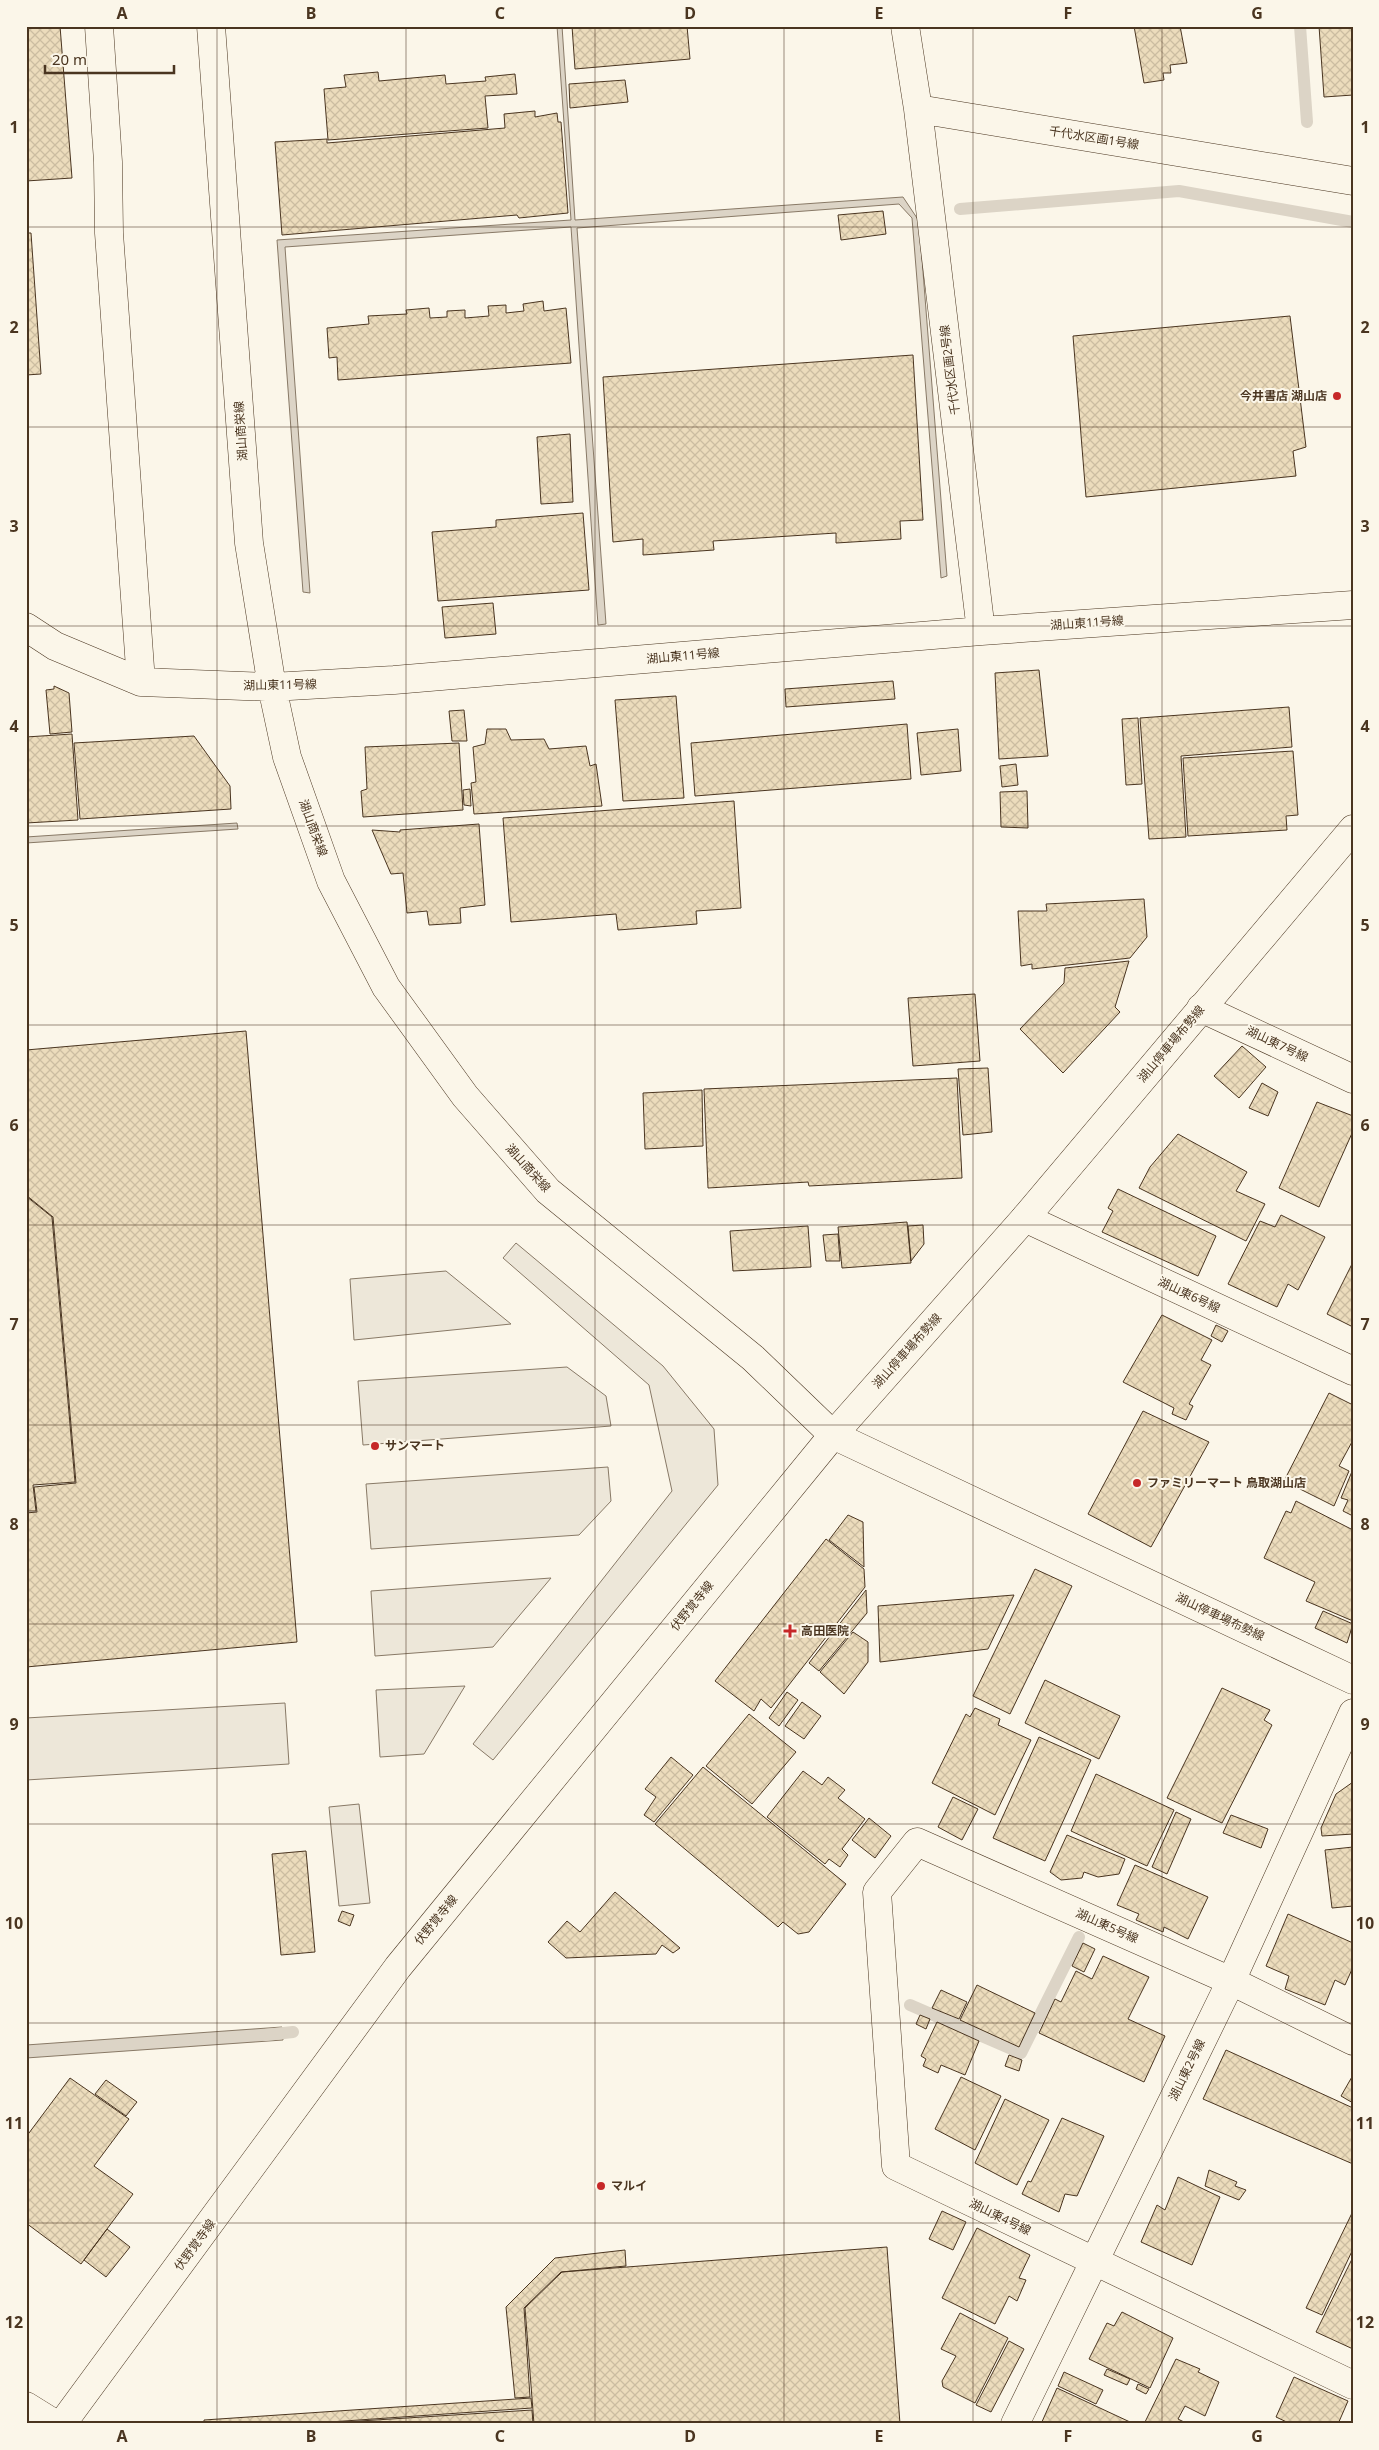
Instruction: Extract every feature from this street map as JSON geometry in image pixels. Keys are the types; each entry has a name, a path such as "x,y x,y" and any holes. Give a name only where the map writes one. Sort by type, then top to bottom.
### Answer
{"street":[{"path":"99,26 108,162 109,233 142,682"},
{"name":"湖山商栄線","path":"211,26 249,543 272,687 287,757 331,881 386,987 465,1096 548,1191 752,1358 833,1435"},
{"path":"905,26 918,109"},
{"name":"千代水区画1号線","path":"918,109 1353,181"},
{"name":"千代水区画2号線","path":"918,109 981,631"},
{"name":"湖山東11号線","path":"26,627 55,646 142,682 272,687 394,680 981,631 1353,605"},
{"name":"湖山停車場布勢線","path":"1353,829 1025,1218 833,1435 1353,1680"},
{"name":"湖山東7号線","path":"1201,1008 1353,1079"},
{"name":"湖山東6号線","path":"1025,1218 1353,1371"},
{"name":"伏野覚寺線","path":"62,2424 398,1967 833,1435"},
{"name":"湖山東2号線","path":"1015,2424 1231,1981 1353,1713"},
{"name":"湖山東5号線","path":"877,1892 918,1842 1231,1981 1353,2041"},
{"name":"湖山東4号線","path":"877,1892 896,2166 1353,2385"},
{"path":"26,2406 55,2424"}],"shaded area":[{"path":"557,26 562,26 575,220 903,197 919,221 947,576 941,578 912,218 899,204 577,228 606,624 598,625 571,227 285,247 310,593 303,592 277,240 571,220"},
{"path":"237,823 238,829 26,843 26,837"},
{"path":"516,1243 663,1366 714,1429 718,1485 493,1760 473,1744 672,1491 649,1385 503,1258"},
{"path":"446,1271 511,1324 354,1340 350,1279"},
{"path":"567,1367 606,1396 611,1426 363,1445 358,1381"},
{"path":"608,1467 611,1501 579,1535 371,1549 366,1484"},
{"path":"551,1578 493,1647 375,1656 371,1591"},
{"path":"465,1686 424,1754 380,1757 376,1690"},
{"path":"285,1703 289,1764 26,1780 26,1718"},
{"path":"359,1804 370,1903 339,1906 329,1807"},
{"path":"282,2027 283,2040 26,2058 26,2045"}],"building":[{"path":"26,26 60,26 72,178 26,181"},
{"path":"572,26 687,26 690,59 575,69"},
{"path":"1134,26 1180,26 1187,63 1170,65 1171,73 1163,73 1164,80 1144,83"},
{"path":"1319,26 1353,26 1353,95 1324,97"},
{"path":"378,72 379,81 445,75 446,84 486,81 485,77 515,74 517,94 485,96 488,128 328,140 324,89 346,87 344,75"},
{"path":"625,80 628,102 570,108 569,84"},
{"path":"535,111 535,117 557,113 558,122 561,122 568,213 519,218 517,215 282,235 275,142 327,139 327,143 505,128 504,114"},
{"path":"883,211 886,234 841,240 838,215"},
{"path":"26,233 31,233 41,374 26,375"},
{"path":"543,301 544,311 566,308 571,363 338,380 337,357 329,358 327,328 369,324 368,316 407,314 406,310 429,308 430,318 447,317 447,311 465,310 465,318 489,316 488,306 506,305 506,313 524,311 523,304"},
{"path":"1290,316 1306,447 1293,451 1296,476 1086,497 1073,336"},
{"path":"913,355 923,520 900,521 901,539 836,543 836,533 713,541 714,550 643,555 643,539 613,542 603,377"},
{"path":"570,434 573,502 541,504 537,437"},
{"path":"583,513 589,590 438,601 432,532 496,527 496,520"},
{"path":"493,603 496,634 445,638 442,607"},
{"path":"1039,670 1048,756 999,759 995,673"},
{"path":"893,681 895,699 786,707 785,689"},
{"path":"54,686 69,693 72,732 50,734 46,690 54,689"},
{"path":"676,696 684,798 623,801 615,700"},
{"path":"1289,707 1292,747 1181,756 1186,837 1149,839 1140,718"},
{"path":"464,710 467,741 452,741 449,711"},
{"path":"1138,718 1142,784 1126,785 1122,719"},
{"path":"907,724 911,779 695,796 691,743"},
{"path":"487,729 506,729 511,740 544,739 549,749 586,746 590,766 596,764 602,806 474,814 471,783 476,782 473,747 485,744"},
{"path":"958,729 961,771 921,775 917,733"},
{"path":"72,734 78,820 26,823 26,737"},
{"path":"194,736 230,786 231,809 80,819 74,743"},
{"path":"459,743 463,810 363,817 361,791 367,789 365,747"},
{"path":"1293,751 1298,815 1286,816 1287,830 1188,836 1183,758"},
{"path":"1016,764 1018,785 1002,787 1000,766"},
{"path":"470,789 471,806 464,805 463,790"},
{"path":"1027,791 1028,828 1001,827 1000,792"},
{"path":"734,801 741,908 696,911 697,924 618,930 616,914 511,922 503,818"},
{"path":"479,824 485,905 460,908 461,923 429,925 427,911 407,913 403,873 391,874 372,830 400,832 400,830"},
{"path":"1144,899 1147,937 1130,958 1032,969 1032,964 1021,966 1018,911 1047,911 1046,904"},
{"path":"1129,961 1115,1007 1120,1012 1063,1073 1020,1029 1064,983 1065,968"},
{"path":"975,994 980,1061 913,1066 908,998"},
{"path":"246,1031 297,1642 26,1667 26,1513 37,1512 34,1487 76,1483 53,1217 26,1195 26,1050"},
{"path":"1242,1046 1266,1067 1239,1098 1214,1076"},
{"path":"988,1068 992,1132 963,1135 958,1069"},
{"path":"957,1078 962,1178 809,1186 808,1182 708,1188 704,1089"},
{"path":"1262,1083 1278,1092 1268,1116 1249,1108"},
{"path":"702,1090 703,1146 645,1149 643,1093"},
{"path":"1317,1102 1353,1116 1353,1131 1319,1207 1279,1188"},
{"path":"1178,1134 1247,1172 1236,1191 1265,1204 1246,1241 1139,1188 1150,1167"},
{"path":"1118,1189 1216,1236 1198,1276 1102,1232 1113,1211 1108,1208"},
{"path":"26,1196 52,1217 75,1482 33,1485 36,1511 26,1511"},
{"path":"1281,1215 1325,1237 1298,1290 1288,1284 1277,1307 1228,1284 1260,1221 1275,1227"},
{"path":"907,1222 911,1263 842,1268 838,1227"},
{"path":"923,1225 924,1244 911,1261 908,1226"},
{"path":"808,1226 811,1267 733,1271 730,1231"},
{"path":"838,1234 840,1261 826,1261 823,1235"},
{"path":"1353,1262 1353,1327 1327,1314"},
{"path":"1162,1315 1212,1340 1201,1360 1211,1365 1189,1404 1193,1406 1186,1420 1172,1414 1174,1408 1123,1382"},
{"path":"1216,1325 1228,1331 1222,1342 1211,1336"},
{"path":"1329,1393 1353,1405 1353,1440 1339,1466 1349,1471 1334,1506 1284,1481"},
{"path":"1143,1411 1209,1442 1151,1547 1088,1514"},
{"path":"1353,1469 1353,1516 1343,1511 1348,1500 1341,1498"},
{"path":"1296,1501 1353,1530 1353,1621 1306,1601 1315,1582 1264,1558 1286,1511 1291,1513"},
{"path":"848,1515 863,1522 864,1567 829,1540"},
{"path":"826,1539 864,1569 865,1587 771,1708 761,1699 754,1711 715,1681"},
{"path":"1035,1569 1072,1586 1010,1714 973,1696"},
{"path":"866,1590 867,1613 819,1671 809,1663"},
{"path":"1014,1595 988,1649 880,1662 878,1606"},
{"path":"1323,1611 1353,1624 1347,1643 1315,1628"},
{"path":"853,1632 868,1642 868,1662 844,1694 820,1672"},
{"path":"1045,1680 1120,1716 1099,1759 1025,1723"},
{"path":"1222,1688 1270,1710 1264,1720 1272,1725 1222,1823 1167,1798"},
{"path":"787,1692 798,1700 779,1726 769,1718"},
{"path":"802,1702 821,1716 804,1739 785,1726"},
{"path":"975,1708 1000,1719 998,1725 1031,1740 995,1815 932,1783 966,1714 970,1717"},
{"path":"749,1714 796,1752 752,1804 706,1766"},
{"path":"1039,1737 1091,1760 1045,1861 993,1838"},
{"path":"671,1757 693,1775 654,1822 644,1815 656,1797 645,1789"},
{"path":"703,1767 846,1884 809,1932 798,1934 783,1922 778,1927 655,1824"},
{"path":"803,1771 822,1785 828,1777 845,1790 838,1798 865,1819 842,1849 848,1855 840,1867 829,1859 825,1864 767,1817"},
{"path":"1096,1774 1174,1810 1147,1866 1071,1831"},
{"path":"1353,1782 1353,1834 1322,1836 1321,1828 1336,1794"},
{"path":"953,1797 978,1809 962,1840 938,1827"},
{"path":"1176,1812 1191,1819 1167,1874 1152,1867"},
{"path":"1231,1815 1268,1829 1261,1848 1223,1833"},
{"path":"869,1818 891,1836 875,1858 852,1840"},
{"path":"1067,1835 1125,1859 1119,1874 1098,1877 1084,1872 1082,1878 1061,1880 1050,1872"},
{"path":"1353,1847 1353,1906 1332,1908 1325,1850"},
{"path":"306,1851 315,1952 281,1955 272,1854"},
{"path":"1135,1865 1208,1897 1188,1939 1164,1927 1163,1932 1136,1920 1139,1914 1117,1905"},
{"path":"615,1892 680,1948 673,1953 662,1945 656,1954 566,1958 548,1942 567,1921 580,1932"},
{"path":"342,1911 354,1915 350,1926 338,1921"},
{"path":"1288,1914 1353,1943 1353,1967 1345,1985 1335,1980 1325,2005 1285,1989 1289,1976 1266,1966"},
{"path":"1083,1943 1095,1949 1084,1972 1072,1966"},
{"path":"1103,1956 1149,1977 1128,2019 1165,2036 1144,2082 1039,2033 1055,1999 1061,2002 1076,1971 1092,1979"},
{"path":"977,1985 1035,2013 1019,2047 960,2020"},
{"path":"941,1990 967,2002 959,2019 932,2008"},
{"path":"920,2015 930,2019 926,2029 916,2024"},
{"path":"937,2022 979,2041 965,2075 941,2065 938,2073 923,2066 926,2059 921,2056"},
{"path":"1226,2050 1353,2108 1353,2164 1203,2099"},
{"path":"1009,2055 1022,2060 1019,2071 1005,2066"},
{"path":"1353,2075 1353,2103 1341,2096"},
{"path":"961,2077 1001,2096 975,2150 935,2129"},
{"path":"70,2078 129,2119 94,2166 133,2194 81,2264 26,2223 26,2137"},
{"path":"106,2080 137,2102 126,2116 95,2094"},
{"path":"1005,2099 1049,2120 1017,2185 975,2163"},
{"path":"1062,2118 1104,2136 1077,2196 1065,2194 1059,2212 1022,2194 1028,2181 1031,2182"},
{"path":"1209,2170 1237,2182 1235,2186 1246,2190 1239,2200 1205,2186"},
{"path":"1178,2177 1220,2197 1192,2265 1141,2242 1157,2205 1165,2210"},
{"path":"942,2211 966,2222 953,2250 929,2239"},
{"path":"1353,2211 1353,2249 1322,2315 1306,2308"},
{"path":"977,2228 1030,2255 1019,2278 1026,2280 1017,2301 1009,2296 995,2324 942,2298"},
{"path":"107,2229 130,2247 106,2277 84,2260"},
{"path":"887,2247 900,2424 534,2424 525,2308 562,2272"},
{"path":"625,2250 626,2266 561,2272 524,2308 530,2397 515,2398 506,2307 555,2258"},
{"path":"1353,2257 1353,2349 1316,2332"},
{"path":"1122,2312 1173,2338 1150,2388 1089,2359 1107,2323 1114,2326"},
{"path":"960,2313 1008,2338 975,2403 943,2387 942,2381 956,2356 941,2349"},
{"path":"1009,2341 1024,2349 991,2412 976,2405"},
{"path":"1176,2359 1200,2369 1198,2372 1219,2382 1205,2416 1185,2406 1178,2419 1188,2424 1144,2424"},
{"path":"1107,2369 1130,2379 1127,2385 1104,2375"},
{"path":"1064,2372 1103,2390 1096,2404 1058,2386"},
{"path":"1294,2377 1348,2401 1338,2424 1291,2424 1276,2417"},
{"path":"1138,2384 1149,2389 1146,2394 1136,2389"},
{"path":"1057,2388 1130,2422 1129,2424 1041,2424"},
{"path":"531,2398 532,2408 301,2424 204,2424 204,2420"},
{"path":"532,2410 533,2424 313,2424"}],"waterway":[{"path":"1300,26 1307,122"},
{"path":"960,209 1179,191 1353,222"},
{"path":"910,2005 1021,2053 1079,1937"},
{"path":"265,2035 293,2032"}],"place":[{"name":"今井書店 湖山店","path":"1337,396"},
{"name":"サンマート","path":"375,1446"},
{"name":"ファミリーマート 鳥取湖山店","path":"1137,1483"},
{"name":"高田医院","path":"790,1631"},
{"name":"マルイ","path":"601,2186"}]}
